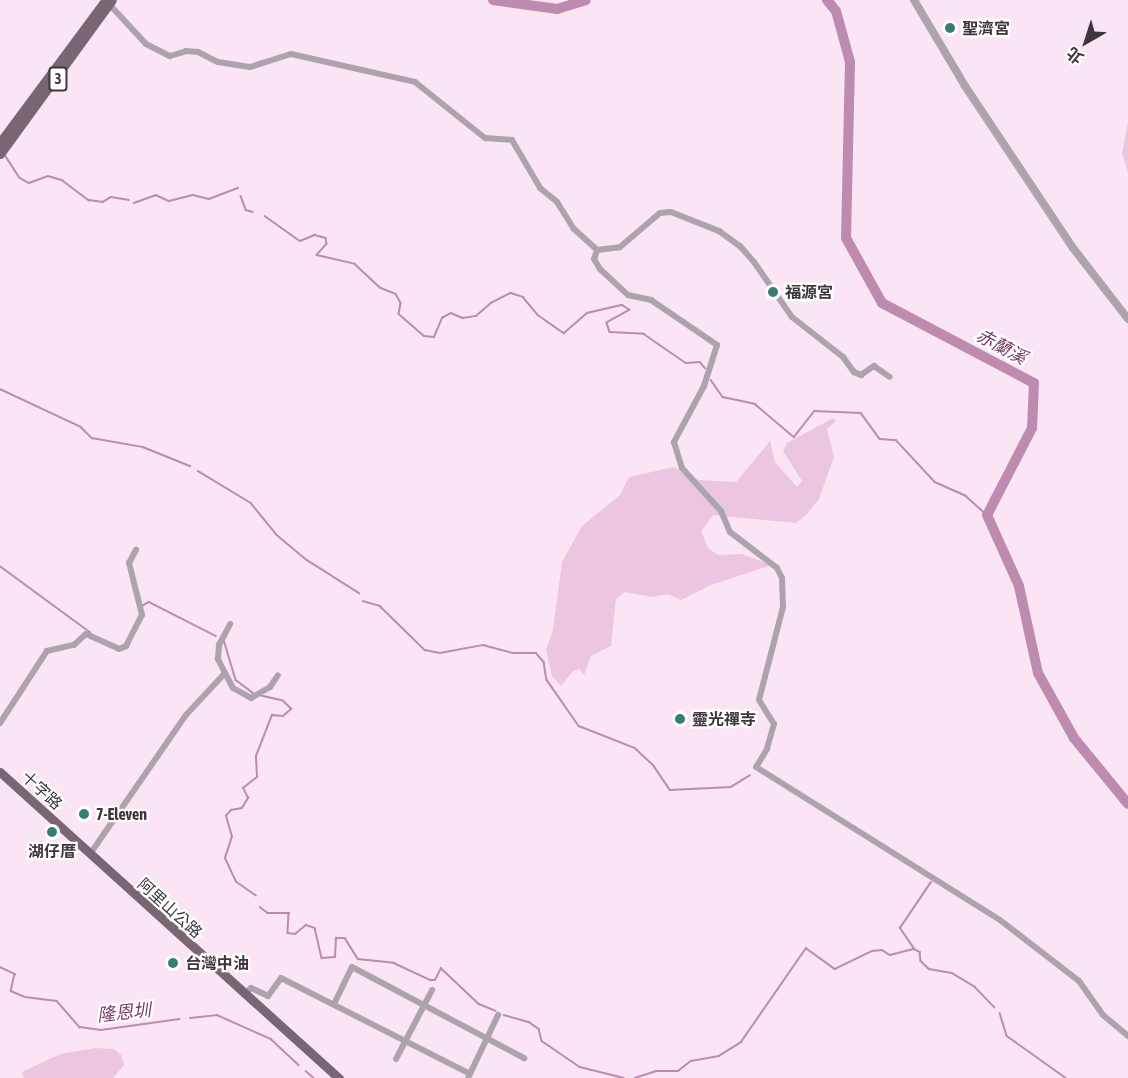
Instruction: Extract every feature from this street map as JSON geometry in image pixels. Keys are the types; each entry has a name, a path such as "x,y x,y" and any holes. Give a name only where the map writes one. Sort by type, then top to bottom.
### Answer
{"main road":[{"name":"3","path":"0,142 109,1"},
{"name":"3","path":"0,154 109,1"},
{"name":"十字路","path":"0,772 90,854"},
{"name":"阿里山公路","path":"90,854 243,995 339,1078"}],"street":[{"path":"914,0 965,86 1073,248 1128,319"},
{"path":"109,1 146,44 170,56 186,51 198,52 218,62 249,67 291,54 415,82 485,138 512,140 540,188 557,202 574,229 597,250 620,247 660,213 671,213 718,231 741,246 779,294 792,317 818,340 843,357 854,372 861,375 874,366 890,377"},
{"path":"597,250 594,260 600,269 628,295 651,300 719,350 674,442 682,468 717,505 730,532 777,568 782,578 783,607 759,700 774,724 767,750 756,767 809,804 894,852 1000,920 1079,981 1102,1015 1128,1036"},
{"path":"0,723 37,672 47,651 74,645 86,634 119,649 126,646 142,615 129,563 136,550"},
{"path":"230,624 219,645 218,659 233,688 251,698 270,687 278,675"},
{"path":"90,854 186,715 225,673"},
{"path":"334,1004 352,968 524,1058"},
{"path":"243,995 251,988 268,996 281,978 469,1076 498,1015"},
{"path":"396,1059 432,990"}],"shaded area":[{"path":"1128,123 1128,172 1122,153"},
{"path":"833,418 836,421 827,429 834,457 819,499 806,515 796,523 713,515 701,531 708,548 718,555 742,554 772,565 711,585 681,600 668,594 652,597 625,592 616,599 611,646 591,656 584,675 579,669 573,671 561,686 552,676 546,650 553,630 562,562 582,526 620,495 629,477 674,467 698,480 736,482 770,441 775,462 797,487 802,481 783,451 787,443"},
{"path":"96,1048 114,1049 121,1055 124,1065 113,1078 24,1078 22,1072 60,1054"}],"waterway":[{"name":"赤蘭溪","path":"493,0 557,9 586,0"},
{"name":"赤蘭溪","path":"827,0 836,11 850,62 846,238 882,303 1034,383 1032,428 987,515 1019,586 1038,673 1074,738 1128,804"},
{"path":"5,155 20,178 29,183 48,176 62,180 89,200 103,202 111,197 129,200"},
{"path":"134,203 156,195 169,201 193,195 209,199 238,188"},
{"path":"241,196 246,210 253,212"},
{"path":"265,216 300,241 315,235 326,238 327,244 317,255 355,264 381,288 396,294 401,303 399,314 424,336 434,337 442,318 451,313 463,318 476,316 491,303 511,293 523,297 538,315 564,333 587,313 622,305 630,310 607,323 610,332 644,334 686,363 700,362 705,368"},
{"path":"711,380 723,397 755,404 794,437 814,411 861,413 880,439 896,440 935,482 966,496 987,515"},
{"path":"0,389 81,427 92,438 143,447 190,466"},
{"path":"198,471 251,503 277,535 307,560 359,593"},
{"path":"0,566 90,632"},
{"path":"363,601 380,606 425,650 440,653 483,645 513,653 536,653 544,662 547,680 579,726 635,748 654,766 670,790 731,787 750,775"},
{"path":"142,606 149,602 216,636"},
{"path":"224,640 236,680 253,693"},
{"path":"256,896 236,882 225,858 232,837 226,816 231,810 242,808 248,798 243,788 257,777 256,756 272,715 283,716 291,709 283,701 262,696"},
{"path":"914,949 900,928 931,882"},
{"path":"260,907 268,913 289,913 288,933 295,934 306,925 315,928 322,958 335,957 336,938 345,938 358,959 394,963 430,980 435,980 441,968 479,1004 496,1011"},
{"path":"635,1078 656,1071 678,1071 691,1061 719,1056 741,1042 806,948 835,969 872,951 882,950 890,955 914,949 920,952 921,961 929,969 952,973 975,987 994,1007"},
{"name":"隆恩圳","path":"0,967 15,974 11,991 25,997 57,1001 80,1027 101,1030 179,1019"},
{"path":"1000,1013 1007,1036 1066,1078"},
{"name":"隆恩圳","path":"190,1018 217,1015 271,1039 299,1065"},
{"path":"504,1015 529,1022 539,1029 542,1041 580,1067 624,1078"},
{"name":"隆恩圳","path":"306,1071 314,1078"}],"place":[{"name":"聖濟宮","path":"950,28"},
{"name":"福源宮","path":"773,292"},
{"name":"靈光禪寺","path":"680,719"},
{"name":"7-Eleven","path":"84,814"},
{"name":"湖仔厝","path":"52,832"},
{"name":"台灣中油","path":"173,963"}]}
